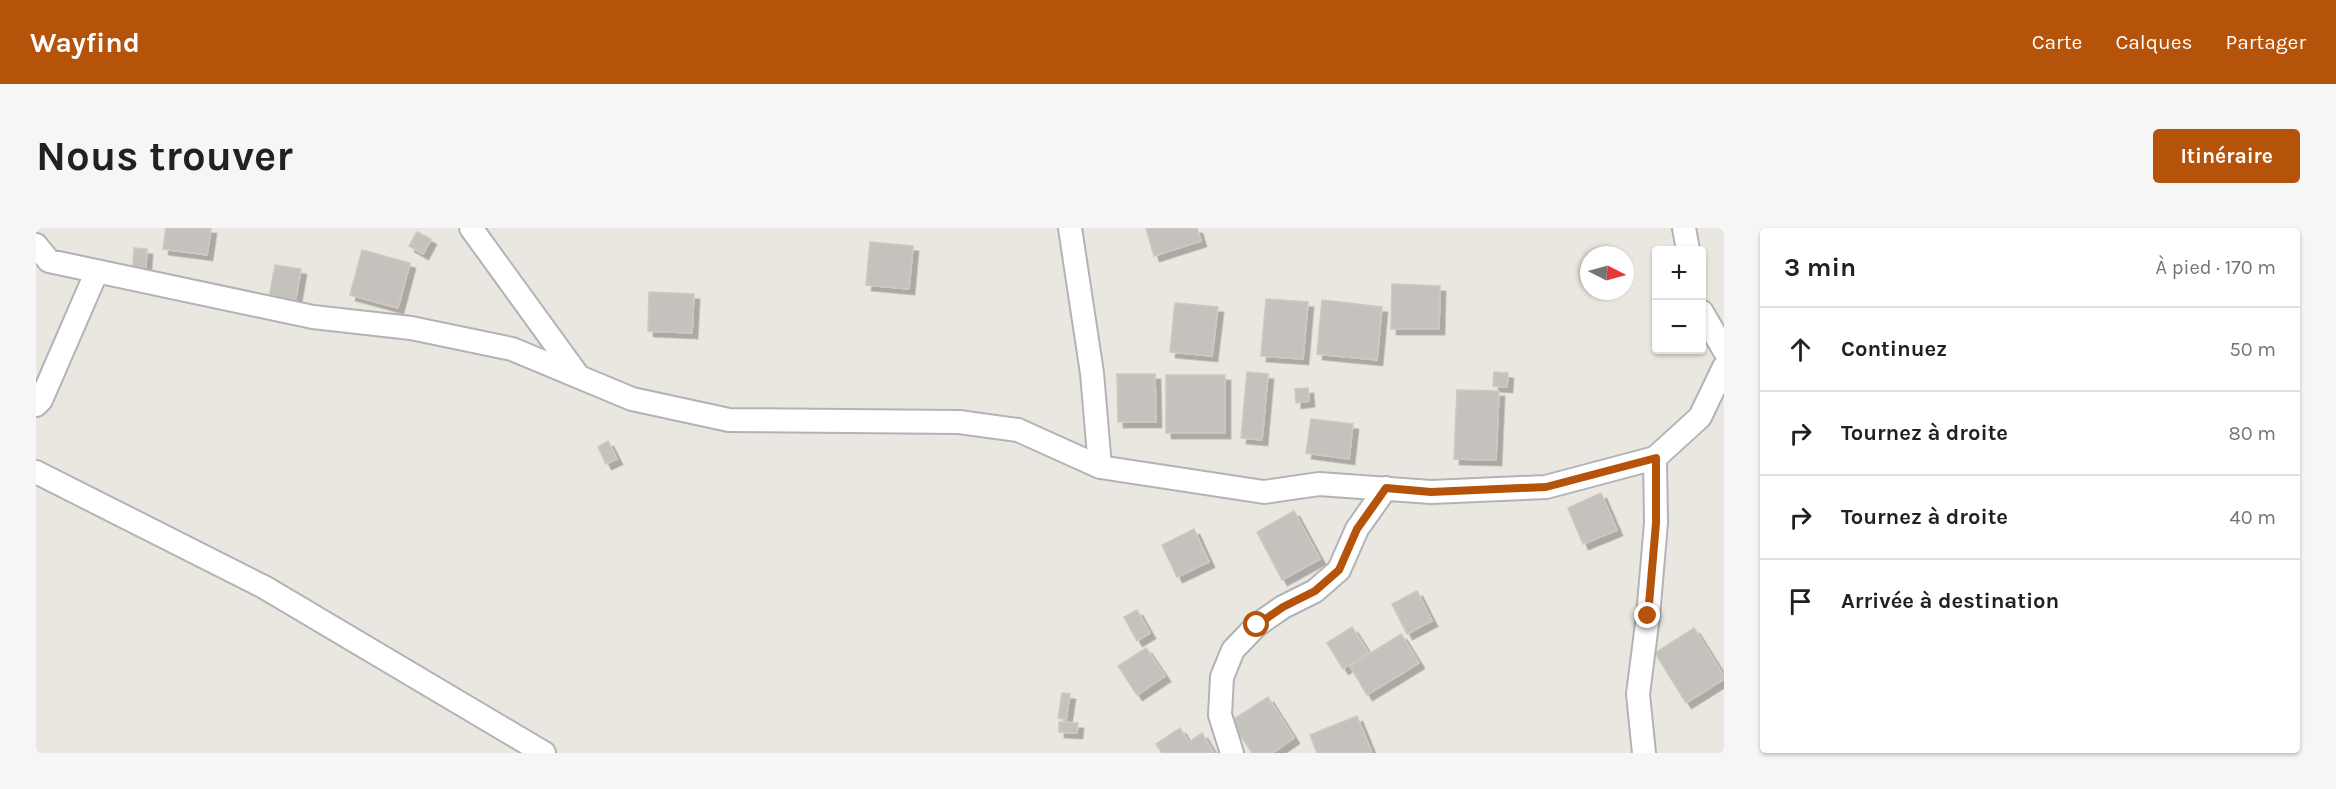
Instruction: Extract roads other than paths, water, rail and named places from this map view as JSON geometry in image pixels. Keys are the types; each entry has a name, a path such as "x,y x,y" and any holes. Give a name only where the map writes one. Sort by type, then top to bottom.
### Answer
{"street":[{"path":"471,228 579,377"},
{"path":"1070,228 1092,373 1100,467"},
{"path":"1684,228 1687,246"},
{"path":"36,245 50,261 313,317 411,328 512,349 632,399 729,420 959,422 1018,430 1100,467 1264,492 1319,484 1431,492 1546,487 1656,458 1700,417 1724,366"},
{"path":"36,405 41,400 97,271"},
{"path":"1706,320 1724,350"},
{"path":"1644,753 1638,694 1656,523 1656,458"},
{"path":"36,472 264,587 544,753"},
{"path":"1232,753 1220,715 1222,677 1233,650 1257,625 1283,607 1315,591 1339,570 1357,529 1386,488"}]}
